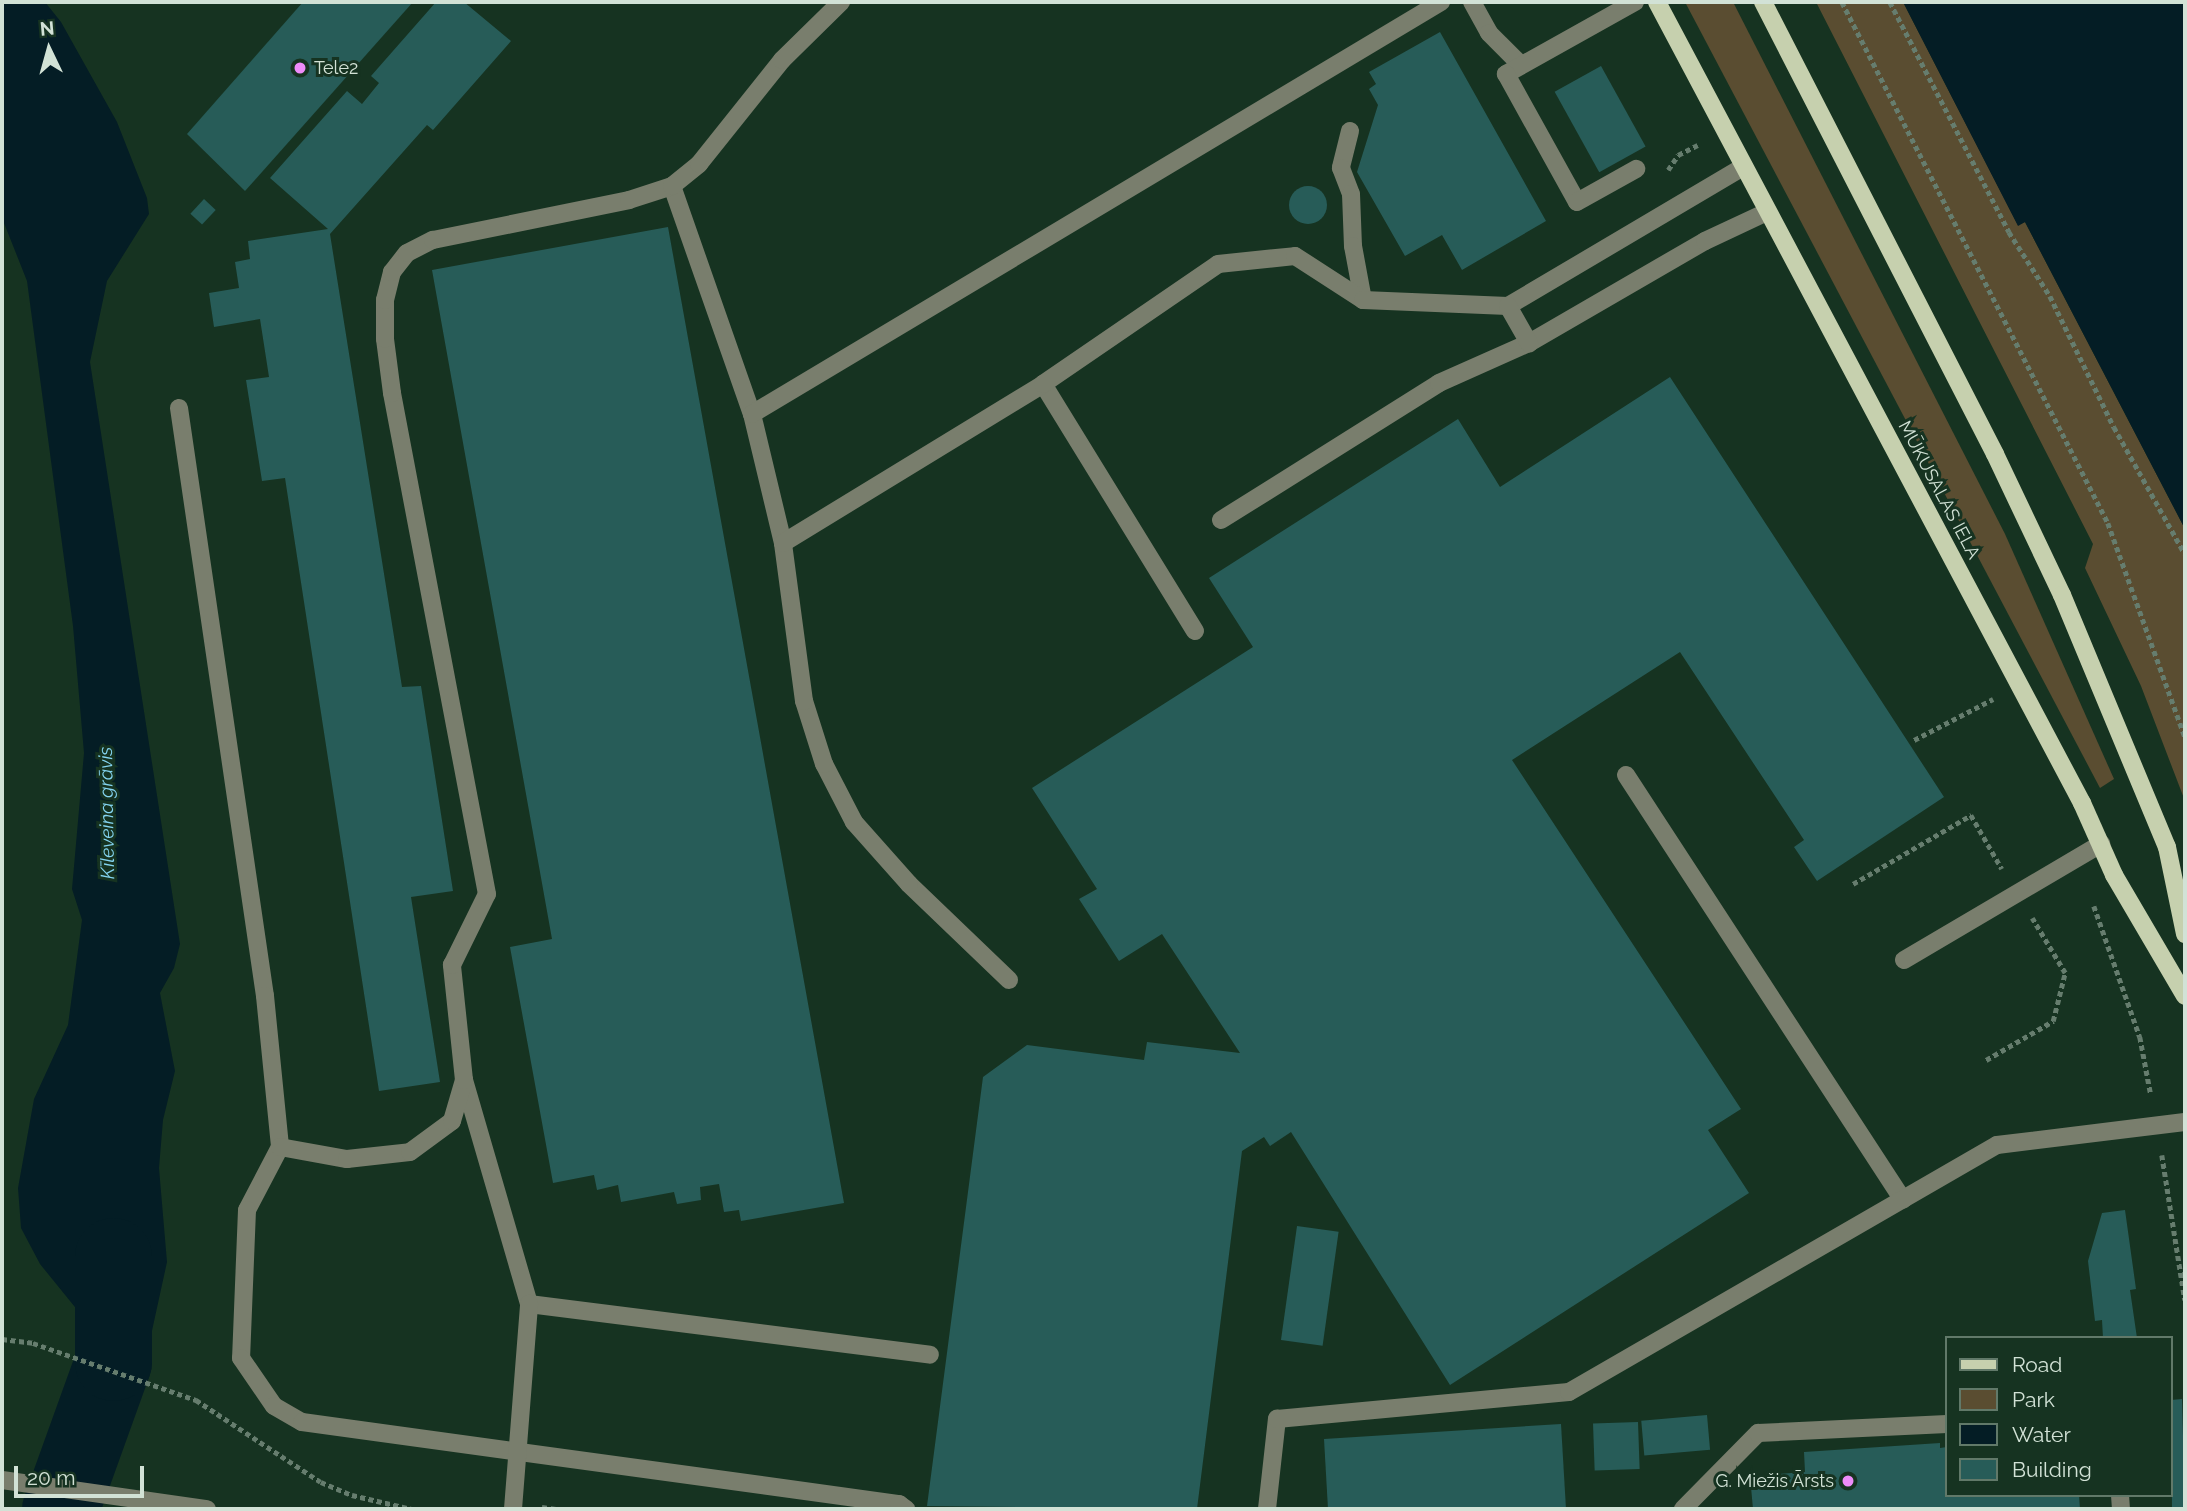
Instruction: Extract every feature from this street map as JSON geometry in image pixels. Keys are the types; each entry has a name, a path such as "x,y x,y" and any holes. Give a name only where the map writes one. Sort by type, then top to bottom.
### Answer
{"main road":[{"name":"MŪKUSALAS IELA","path":"1657,2 2101,844 2185,996"},
{"path":"1763,2 1995,454 2062,596 2167,847 2185,934"}],"street":[{"path":"513,1509 520,1452 529,1304 464,1080 452,965 487,894 392,393 385,339 385,300 391,272 407,253 433,240 629,200 672,186 699,164 782,60 841,2"},
{"path":"752,414 1441,2"},
{"path":"1472,2 1489,33 1521,65"},
{"path":"1635,2 1506,74 1577,202 1636,169"},
{"path":"1350,131 1341,168 1350,194 1353,246 1363,300"},
{"path":"783,543 1043,384 1217,264 1296,256 1363,300 1508,306 1743,167"},
{"path":"672,186 752,414 783,543 804,701 824,764 854,822 909,884 1009,980"},
{"path":"1221,520 1438,383 1529,343 1705,241 1767,212"},
{"path":"1508,306 1529,343"},
{"path":"1043,384 1195,631"},
{"path":"179,408 265,996 280,1147 247,1210 241,1307 242,1358 274,1406 302,1422 899,1504 906,1509"},
{"path":"1626,775 1903,1200"},
{"path":"1904,960 2073,858 2101,844"},
{"path":"280,1147 346,1159 410,1152 452,1121 464,1080"},
{"path":"1267,1509 1278,1419 1569,1392 1997,1145 2185,1122"},
{"path":"529,1304 930,1355"},
{"path":"1683,1509 1758,1433 1946,1424"},
{"path":"2,1480 207,1509"}],"path":[{"path":"1842,2 2108,523 2185,737"},
{"path":"1890,2 2009,232 2050,296 2114,427 2185,554"},
{"path":"1696,132 1721,181"},
{"path":"1988,686 2000,710"},
{"path":"1914,740 1994,698"},
{"path":"1853,884 1971,815 2065,973 2053,1021 1986,1060"},
{"path":"2073,858 2140,1037 2185,1300"},
{"path":"2,1339 33,1343 196,1400 321,1482 352,1495 411,1509"}],"green space":[{"path":"1685,2 1733,2 2005,534 2114,779 2100,788"},
{"path":"1816,2 1903,2 2018,225 2025,222 2185,529 2185,801 2141,686 2085,568 2093,544"}],"water":[{"path":"2,2 45,2 61,22 117,122 147,198 149,214 107,281 90,362 180,944 174,968 160,993 175,1071 163,1120 159,1168 167,1262 143,1372 91,1354 83,1317 40,1264 21,1228 18,1188 34,1099 68,1025 82,920 72,889 84,753 73,626 27,281 2,218"},
{"path":"1903,2 2185,2 2185,529 2025,222 2018,226"}],"building":[{"name":"Tele2","path":"303,2 413,2 245,191 187,134"},
{"path":"436,2 464,2 511,41 433,130 427,125 330,234 402,687 421,686 453,891 411,897 440,1082 379,1091 285,478 262,481 246,380 269,377 260,319 214,327 209,293 239,288 235,262 250,259 248,241 328,229 270,178 347,91 362,104 379,83 371,76"},
{"path":"1440,32 1546,221 1462,270 1442,235 1405,256 1357,172 1378,105 1369,89 1376,84 1369,72"},
{"path":"1601,66 1646,146 1599,172 1555,92"},
{"path":"1308,186 1321,192 1327,205 1321,218 1308,224 1295,218 1289,205 1295,192"},
{"path":"204,199 216,210 202,225 190,214"},
{"path":"668,227 844,1203 741,1221 739,1210 724,1212 719,1184 700,1187 701,1200 677,1204 674,1192 621,1202 618,1185 597,1190 594,1175 553,1183 510,947 552,939 432,270"},
{"path":"1670,377 1944,797 1817,881 1794,847 1804,840 1680,652 1512,760 1741,1109 1708,1130 1749,1193 1450,1385 1291,1132 1270,1146 1264,1137 1242,1151 1197,1509 927,1506 983,1077 1027,1045 1144,1060 1147,1042 1240,1053 1162,934 1119,961 1079,899 1097,889 1032,788 1253,647 1209,578 1458,419 1500,487"},
{"path":"2125,1210 2136,1289 2130,1290 2137,1336 2103,1336 2102,1320 2095,1321 2088,1261 2102,1213"},
{"path":"1297,1226 1339,1232 1323,1346 1281,1340"},
{"path":"2182,1399 2185,1509 2172,1509 2173,1400"},
{"path":"1707,1415 1710,1450 1644,1456 1641,1421"},
{"path":"1638,1422 1640,1469 1595,1471 1593,1424"},
{"path":"1561,1424 1566,1509 1328,1509 1324,1439"},
{"path":"1940,1443 1940,1448 1946,1447 1946,1497 2079,1497 2080,1509 1753,1509 1750,1476 1805,1472 1804,1452"}],"waterway":[{"name":"Kīleveina grāvis","path":"60,1509 113,1362 113,1256"}],"place":[{"name":"Tele2","path":"300,68"},
{"name":"G. Miežis Ārsts","path":"1848,1481"}]}
